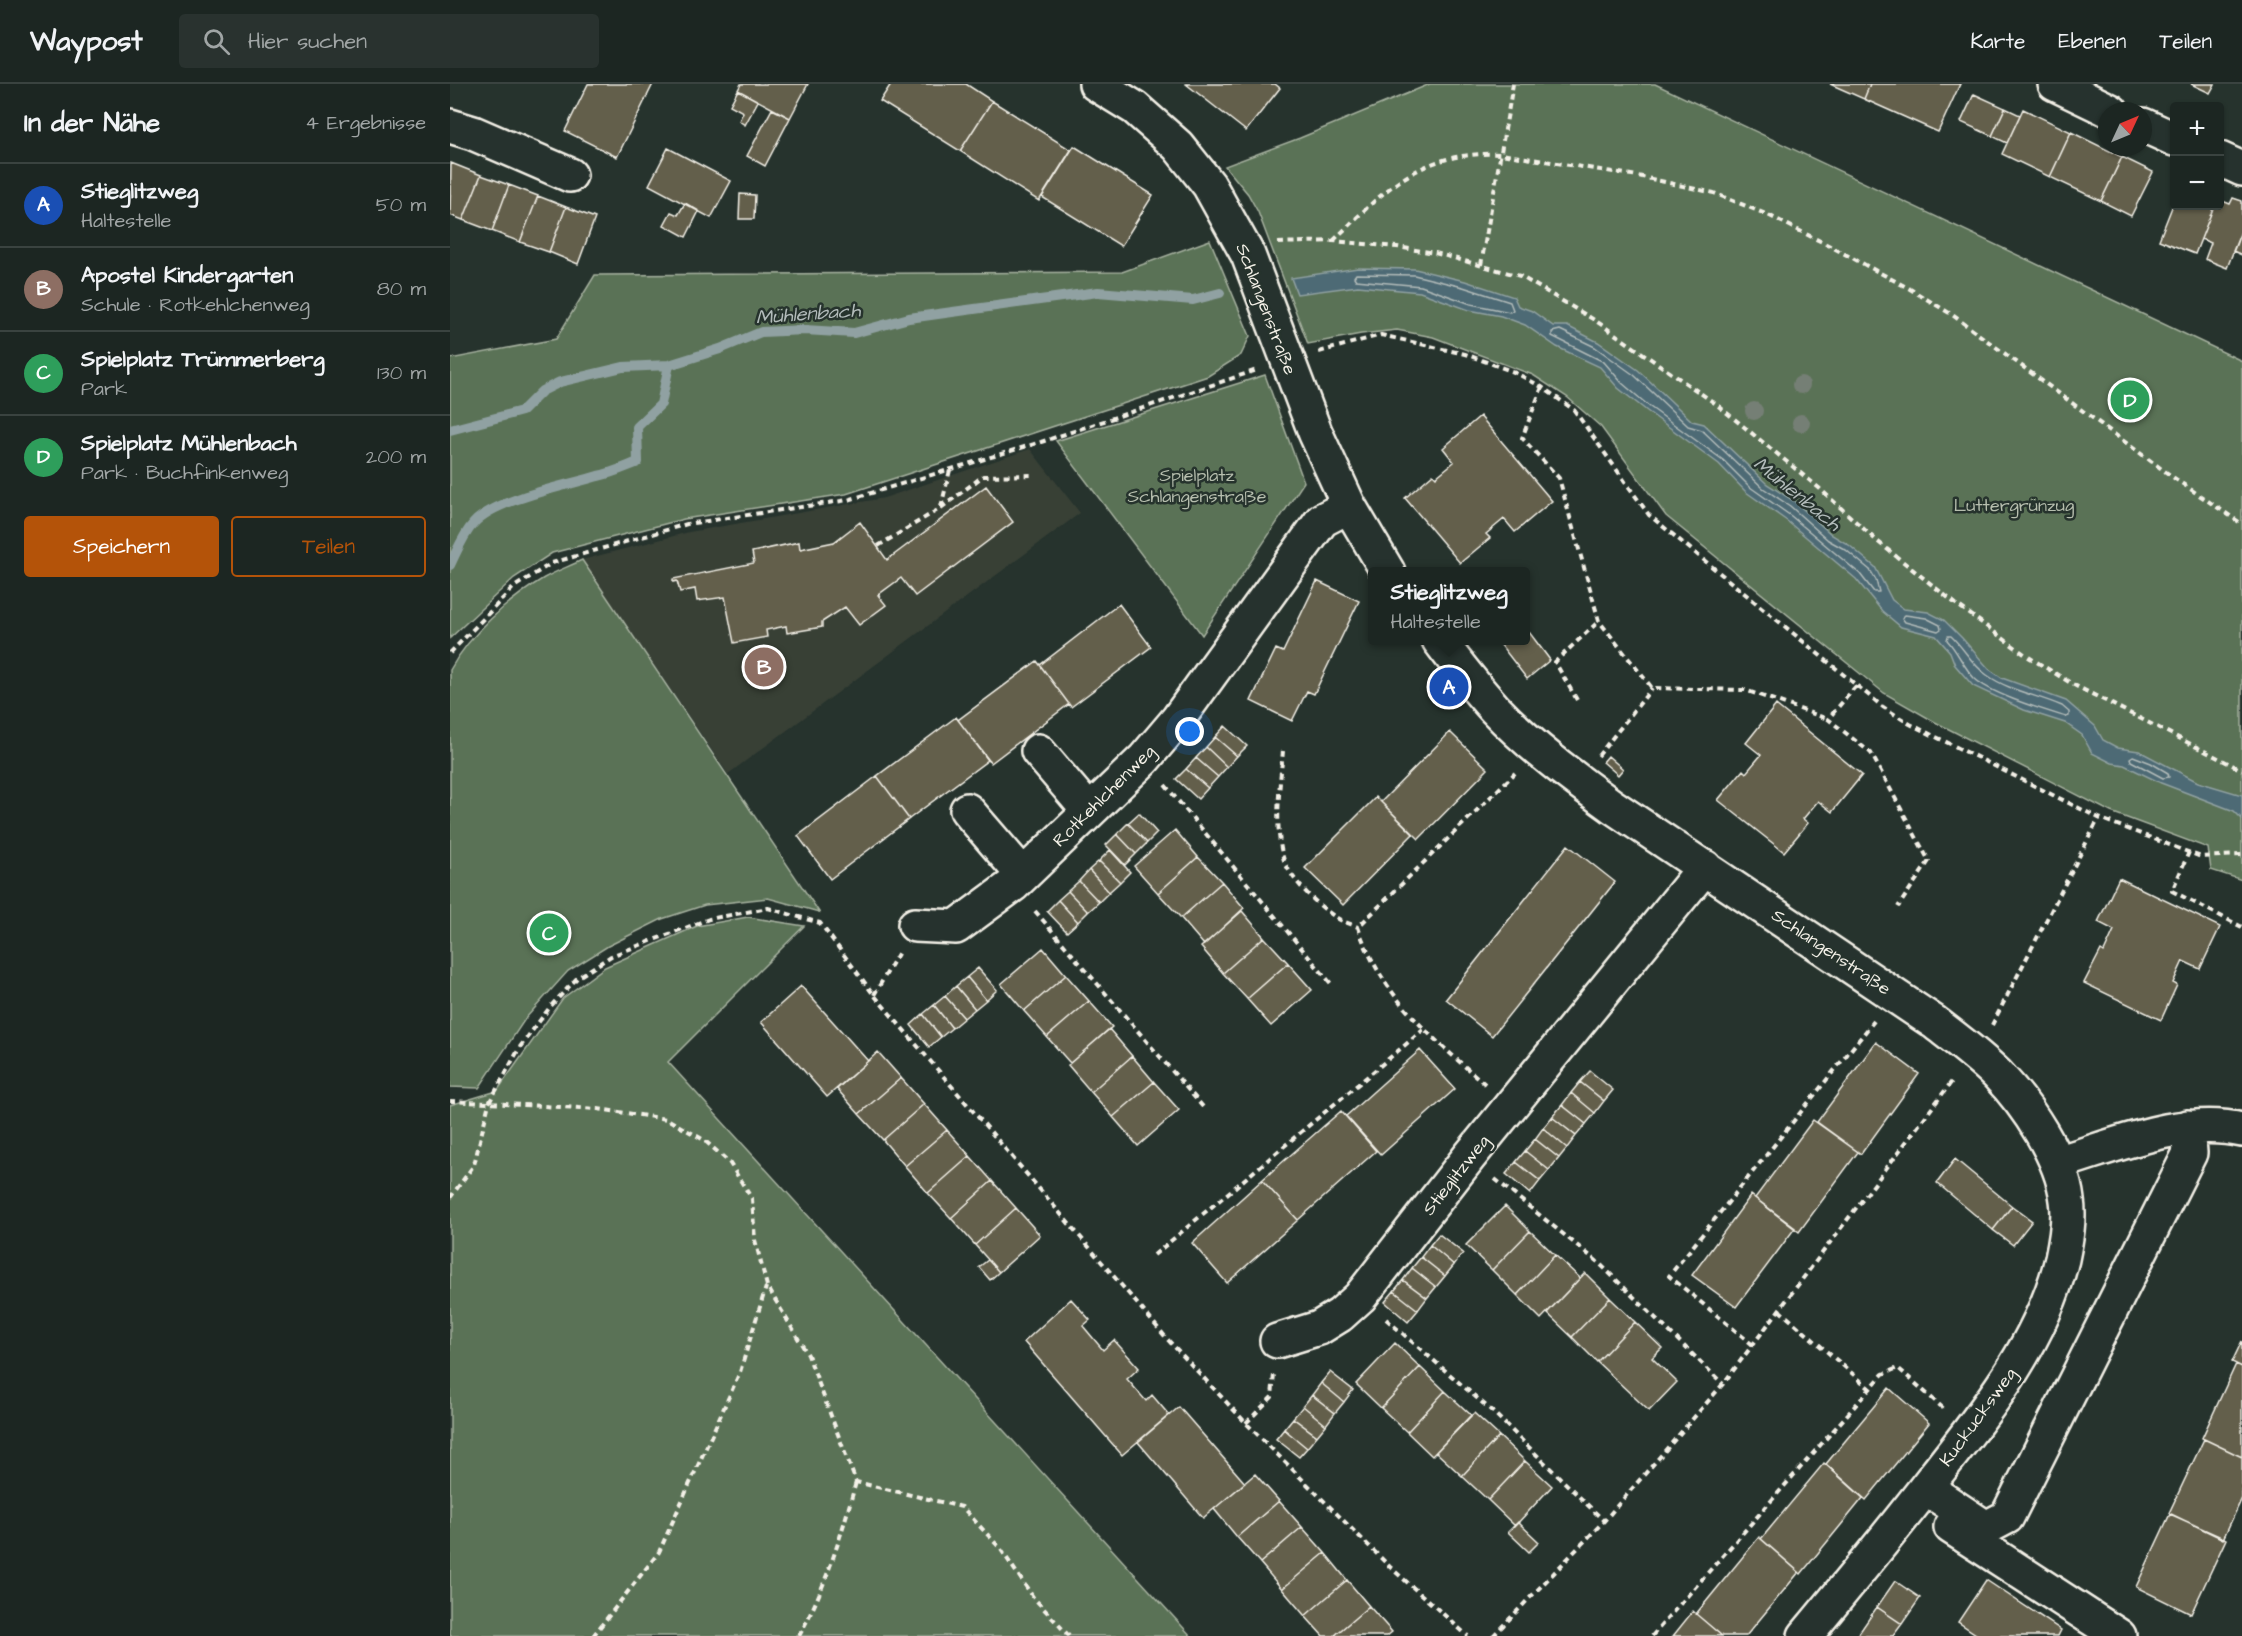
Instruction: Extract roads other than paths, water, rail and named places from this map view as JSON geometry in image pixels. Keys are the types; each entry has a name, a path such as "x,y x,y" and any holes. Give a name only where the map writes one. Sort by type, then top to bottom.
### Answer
{"street":[{"name":"Schlangenstraße","path":"1096,84 1135,108 1178,146 1209,184 1248,255 1314,432 1349,506 1385,567"},
{"path":"2055,84 2098,105"},
{"path":"450,126 473,133 570,176"},
{"path":"2152,129 2170,137"},
{"path":"2224,161 2242,169"},
{"name":"Rotkehlchenweg","path":"915,926 956,927 1018,880 1144,759 1178,719 1317,526 1322,520 1349,506"},
{"name":"Schlangenstraße","path":"1443,645 1494,708 1532,744 1578,782 1895,995 1974,1053 1998,1075 2022,1104 2057,1163"},
{"path":"1038,751 1089,811"},
{"path":"967,810 1018,880"},
{"name":"Stieglitzweg","path":"1276,1341 1319,1328 1340,1315 1360,1297 1469,1157 1704,867"},
{"path":"2057,1163 2177,1128 2224,1126 2242,1130"},
{"path":"1920,1495 1986,1528 2007,1517 2190,1153 2188,1127"},
{"name":"Kuckucksweg","path":"1805,1636 1988,1408 2020,1359 2046,1307 2057,1279 2065,1246 2068,1221 2067,1200 2057,1163"},
{"path":"1920,1495 2119,1636"}],"water":[{"path":"1358,268 1415,269 1465,281 1514,297 1518,306 1532,311 1553,326 1567,326 1598,342 1638,370 1692,421 1704,424 1767,484 1794,501 1832,535 1849,545 1875,567 1892,600 1904,609 1928,612 1944,620 1989,669 2002,678 2066,701 2095,726 2103,740 2118,748 2139,751 2198,782 2242,795 2242,819 2234,811 2092,753 2082,735 2065,723 2024,710 1973,686 1955,665 1950,652 1936,636 1901,627 1882,611 1856,579 1787,521 1746,492 1719,464 1618,388 1600,367 1557,347 1525,325 1501,316 1469,310 1420,292 1358,286 1297,294 1291,278"}],"waterway":[{"name":"Mühlenbach","path":"450,430 522,411 542,391 560,382 623,367 669,365 720,349 761,332 805,330 854,333 909,318 1098,292 1193,300 1220,293"},
{"path":"450,565 469,528 483,515 497,507 531,494 608,473 638,462 637,427 661,404 669,365"}],"place":[{"name":"Spielplatz Mühlenbach","path":"2130,400"},
{"name":"Apostel Kindergarten","path":"764,667"},
{"name":"Stieglitzweg","path":"1449,687"},
{"name":"Spielplatz Trümmerberg","path":"549,933"}],"park label":[{"name":"Spielplatz Schlangenstraße","path":"1197,485"},
{"name":"Luttergrünzug","path":"2014,505"}]}
